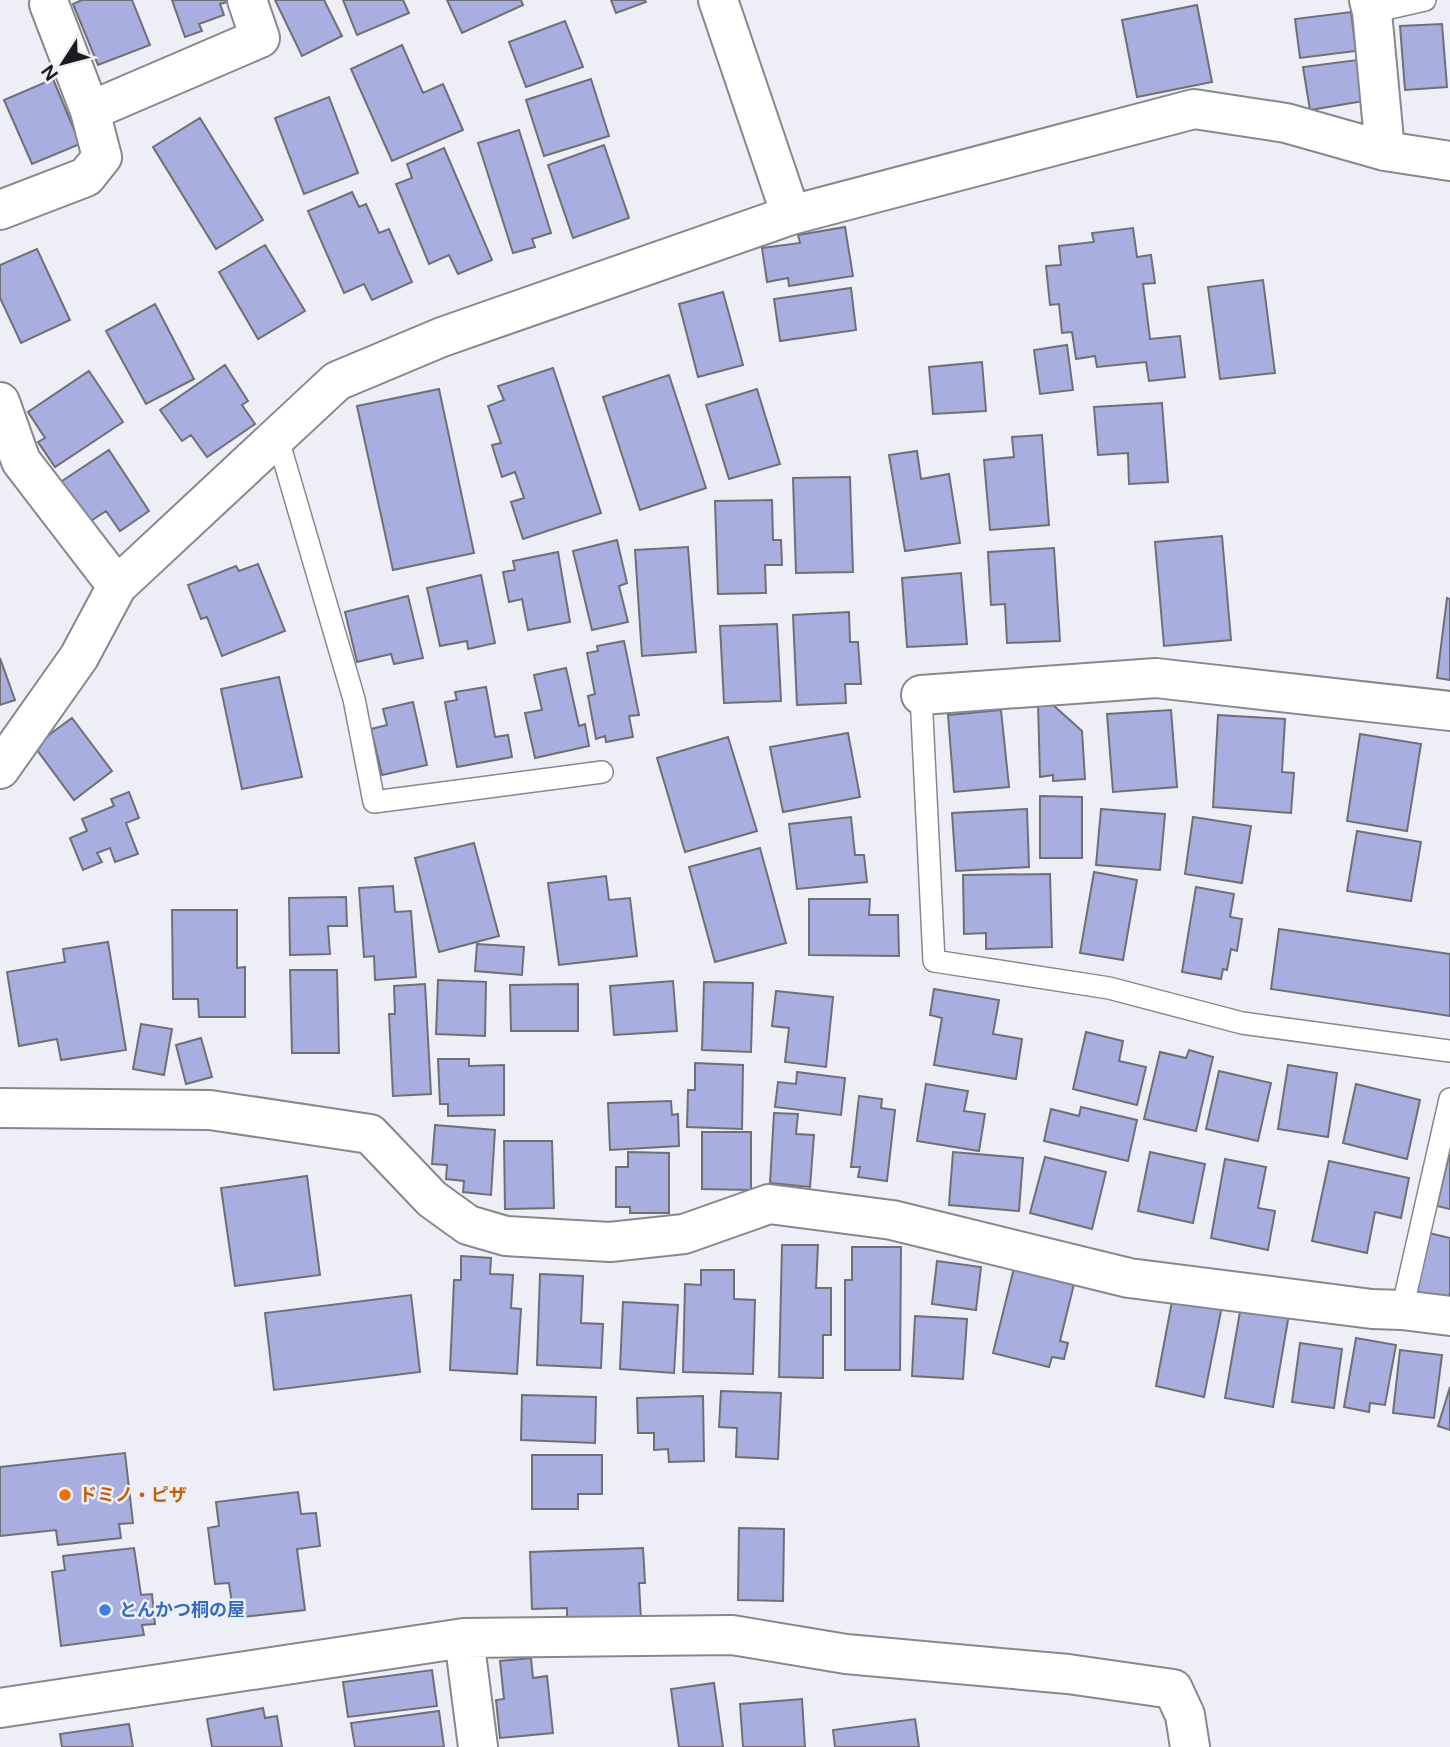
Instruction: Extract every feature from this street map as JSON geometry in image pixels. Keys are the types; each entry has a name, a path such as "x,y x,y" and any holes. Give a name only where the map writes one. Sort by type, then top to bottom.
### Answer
{"street":[{"path":"90,111 260,38 247,0"},
{"path":"718,0 791,215"},
{"path":"0,211 86,177 102,157 90,111 49,4"},
{"path":"1370,6 1385,151"},
{"path":"0,769 79,657 117,586 337,381 442,337 791,215 1194,109 1286,123 1385,151 1450,161"},
{"path":"0,402 21,461 117,586"},
{"path":"921,695 1156,678 1450,711"},
{"path":"0,1108 210,1110 370,1134 432,1199 468,1226 506,1236 610,1242 684,1234 769,1204 892,1220 1129,1278 1372,1309 1450,1316"},
{"path":"0,1707 464,1638 732,1635 846,1654 1068,1674 1173,1689 1185,1715 1190,1747"},
{"path":"464,1638 478,1747"}],"lane":[{"path":"1370,6 1425,0"},
{"path":"277,436 354,699 374,802 602,772"},
{"path":"921,695 934,961 1109,988 1242,1023 1450,1051"},
{"path":"1402,1310 1450,1099"}],"building":[{"path":"82,0 132,0 150,45 98,65 73,4"},
{"path":"172,0 227,2 220,4 224,15 199,24 202,31 185,37"},
{"path":"275,0 324,0 342,36 302,56"},
{"path":"343,0 403,0 409,13 357,35"},
{"path":"447,0 521,0 523,5 462,33"},
{"path":"611,0 645,0 646,2 616,13"},
{"path":"1197,5 1212,82 1137,97 1122,20"},
{"path":"1351,12 1356,51 1300,58 1295,19"},
{"path":"565,21 583,67 526,87 509,42"},
{"path":"1442,24 1447,87 1405,90 1400,26"},
{"path":"402,45 423,93 443,84 463,130 392,161 351,69"},
{"path":"1357,60 1364,101 1310,110 1303,67"},
{"path":"53,79 80,144 32,164 4,100"},
{"path":"591,79 609,136 544,156 526,100"},
{"path":"329,97 358,173 304,194 275,118"},
{"path":"200,118 263,220 216,249 153,147"},
{"path":"519,130 551,233 532,239 535,247 513,253 478,143"},
{"path":"604,145 629,218 573,238 548,165"},
{"path":"444,148 492,260 458,274 449,255 429,264 396,184 412,178 407,164"},
{"path":"352,192 359,207 366,204 379,233 389,229 412,282 372,300 364,284 344,293 308,211"},
{"path":"845,227 853,276 789,286 788,278 767,282 762,248 800,243 798,235"},
{"path":"1133,228 1137,257 1151,255 1155,283 1143,284 1150,339 1180,336 1185,377 1149,381 1146,362 1097,367 1095,356 1076,359 1072,332 1062,333 1059,304 1050,305 1046,266 1061,265 1059,246 1094,242 1092,233"},
{"path":"265,245 305,311 258,339 219,272"},
{"path":"37,249 70,320 21,343 0,298 0,265"},
{"path":"1263,280 1275,373 1220,379 1208,287"},
{"path":"851,288 856,330 780,341 774,299"},
{"path":"723,292 743,365 698,377 679,304"},
{"path":"155,304 194,379 146,404 106,331"},
{"path":"1067,345 1073,390 1040,394 1034,350"},
{"path":"982,362 986,411 933,414 929,367"},
{"path":"225,365 248,401 242,405 255,424 207,457 191,435 182,441 160,410"},
{"path":"553,368 601,513 523,539 511,502 524,498 515,472 502,477 492,445 501,443 488,406 504,400 498,386"},
{"path":"89,371 123,422 55,467 38,442 45,438 28,412"},
{"path":"669,375 706,488 640,510 603,397"},
{"path":"439,389 474,553 393,570 357,406"},
{"path":"757,389 780,464 729,479 706,405"},
{"path":"1162,403 1168,482 1129,484 1128,453 1098,455 1094,407"},
{"path":"1042,435 1049,525 990,530 984,460 1014,457 1012,437"},
{"path":"109,450 149,511 120,531 106,511 86,524 59,483"},
{"path":"917,451 921,479 949,474 960,543 905,551 889,455"},
{"path":"850,477 853,572 796,573 793,478"},
{"path":"772,500 773,540 781,540 782,565 765,565 766,593 718,594 715,501"},
{"path":"1222,536 1231,640 1164,646 1155,542"},
{"path":"617,540 627,583 619,586 628,622 592,630 573,551"},
{"path":"688,547 696,652 642,656 635,550"},
{"path":"1054,548 1060,641 1007,643 1005,604 991,605 988,552"},
{"path":"558,552 570,622 528,630 522,599 509,602 503,572 515,570 513,561"},
{"path":"258,564 285,631 222,656 207,617 201,619 188,585 236,566 239,571"},
{"path":"961,573 967,644 907,647 902,578"},
{"path":"481,575 495,643 468,649 467,641 440,646 427,588"},
{"path":"408,596 423,658 394,664 391,654 357,662 345,612"},
{"path":"1447,598 1450,599 1450,680 1437,678"},
{"path":"849,612 850,642 858,642 861,684 845,684 846,703 797,705 793,615"},
{"path":"777,624 781,701 724,703 720,626"},
{"path":"624,641 639,715 629,716 633,737 606,742 605,736 596,739 588,696 595,694 587,653 598,651 597,646"},
{"path":"0,658 15,700 0,705"},
{"path":"566,668 579,726 585,724 589,746 535,758 525,713 542,710 534,675"},
{"path":"279,677 302,777 242,789 221,689"},
{"path":"486,687 495,737 508,735 512,757 457,767 445,702 457,700 455,692"},
{"path":"413,702 427,765 382,775 371,729 387,725 383,709"},
{"path":"1038,703 1053,705 1082,731 1085,779 1053,781 1053,775 1040,777"},
{"path":"1001,710 1009,787 954,792 948,715"},
{"path":"1171,710 1177,787 1113,792 1107,714"},
{"path":"1218,715 1285,719 1282,772 1294,773 1291,813 1213,807"},
{"path":"72,718 112,771 74,800 34,746"},
{"path":"848,733 860,797 783,812 770,747"},
{"path":"1360,734 1421,744 1407,831 1347,821"},
{"path":"728,737 757,831 685,852 657,758"},
{"path":"129,792 139,818 126,823 138,854 115,862 110,848 97,853 102,862 83,870 70,838 87,831 82,819 114,806 111,799"},
{"path":"1040,796 1082,797 1082,858 1040,858"},
{"path":"1027,809 1029,867 956,871 952,813"},
{"path":"1101,809 1165,814 1160,870 1096,865"},
{"path":"851,817 855,855 864,855 867,882 797,889 789,824"},
{"path":"1193,817 1251,826 1242,883 1185,874"},
{"path":"1357,831 1421,842 1411,901 1347,891"},
{"path":"474,843 499,936 439,952 415,858"},
{"path":"760,848 786,943 715,962 689,867"},
{"path":"1094,872 1137,880 1123,960 1080,953"},
{"path":"1050,874 1052,947 986,949 986,933 964,934 963,875"},
{"path":"606,876 609,900 630,898 637,956 559,965 548,883"},
{"path":"393,886 395,912 411,911 416,977 375,980 374,956 364,957 359,888"},
{"path":"1196,887 1234,894 1230,917 1242,919 1237,951 1231,949 1227,970 1223,969 1221,979 1182,972"},
{"path":"346,897 347,926 328,926 330,954 290,955 289,898"},
{"path":"809,899 870,899 869,915 898,915 899,956 809,955"},
{"path":"172,910 237,910 237,968 245,967 245,1017 199,1017 198,999 173,999"},
{"path":"1279,929 1450,954 1450,1016 1271,989"},
{"path":"108,942 126,1050 61,1060 57,1039 19,1046 7,972 65,962 63,949"},
{"path":"477,944 524,947 522,975 475,971"},
{"path":"290,970 337,970 339,1053 292,1053"},
{"path":"438,980 486,982 485,1036 436,1034"},
{"path":"673,981 677,1031 614,1035 610,986"},
{"path":"704,982 753,983 751,1052 702,1050"},
{"path":"425,984 431,1094 393,1096 389,1014 395,1014 394,986"},
{"path":"578,984 578,1031 511,1031 510,985"},
{"path":"934,989 999,1000 993,1034 1022,1039 1016,1079 934,1065 942,1018 930,1015"},
{"path":"776,991 833,997 826,1067 785,1062 789,1028 772,1026"},
{"path":"141,1024 172,1029 164,1075 133,1069"},
{"path":"1086,1032 1123,1041 1119,1061 1146,1067 1137,1105 1073,1089"},
{"path":"201,1038 212,1077 186,1084 176,1045"},
{"path":"1189,1050 1213,1057 1196,1131 1144,1119 1160,1052 1186,1058"},
{"path":"438,1059 469,1059 469,1066 504,1065 504,1115 448,1116 448,1104 440,1104"},
{"path":"695,1063 743,1065 742,1129 687,1127 688,1090 695,1090"},
{"path":"1288,1065 1337,1073 1328,1137 1278,1129"},
{"path":"1219,1071 1271,1083 1258,1141 1206,1129"},
{"path":"797,1072 845,1078 841,1115 775,1107 778,1082 796,1084"},
{"path":"926,1084 968,1091 964,1111 985,1114 979,1151 917,1141"},
{"path":"1356,1084 1420,1100 1407,1159 1343,1143"},
{"path":"859,1096 882,1099 881,1108 895,1110 887,1181 858,1177 860,1167 851,1167"},
{"path":"671,1101 672,1115 678,1114 679,1146 610,1150 608,1103"},
{"path":"1081,1107 1137,1120 1128,1161 1044,1141 1051,1109 1079,1116"},
{"path":"774,1113 798,1114 796,1134 814,1135 810,1187 770,1183"},
{"path":"435,1125 495,1130 491,1195 463,1192 464,1181 446,1179 447,1165 432,1164"},
{"path":"702,1132 751,1132 751,1190 702,1189"},
{"path":"504,1141 552,1141 554,1208 505,1209"},
{"path":"628,1152 669,1153 669,1213 630,1213 630,1207 616,1207 616,1167 628,1167"},
{"path":"953,1152 1023,1158 1019,1211 949,1205"},
{"path":"1150,1152 1205,1164 1193,1223 1138,1211"},
{"path":"1450,1155 1450,1209 1437,1206"},
{"path":"1045,1157 1106,1172 1092,1229 1030,1213"},
{"path":"1225,1159 1266,1167 1258,1208 1275,1211 1268,1250 1211,1238"},
{"path":"1329,1161 1409,1178 1401,1218 1375,1212 1367,1253 1312,1241"},
{"path":"307,1176 320,1275 235,1286 221,1188"},
{"path":"1429,1233 1450,1238 1450,1293 1446,1301 1415,1294"},
{"path":"782,1245 818,1245 816,1288 831,1288 831,1335 823,1335 823,1378 779,1377"},
{"path":"852,1247 901,1247 900,1370 845,1370 845,1280 852,1280"},
{"path":"461,1256 491,1258 490,1274 513,1275 511,1308 521,1309 517,1374 450,1370 454,1280 461,1280"},
{"path":"937,1261 981,1267 976,1310 932,1304"},
{"path":"1014,1268 1074,1284 1060,1341 1068,1343 1064,1359 1052,1357 1049,1367 993,1353"},
{"path":"701,1270 734,1270 734,1299 755,1300 753,1374 683,1372 685,1284 701,1285"},
{"path":"540,1274 583,1276 581,1323 603,1324 601,1368 537,1365"},
{"path":"411,1295 420,1372 274,1390 265,1313"},
{"path":"1173,1296 1222,1306 1204,1397 1156,1386"},
{"path":"623,1302 678,1305 674,1373 620,1369"},
{"path":"1241,1306 1289,1314 1273,1407 1225,1398"},
{"path":"915,1316 967,1319 963,1379 912,1376"},
{"path":"1356,1338 1396,1345 1385,1405 1370,1403 1369,1412 1344,1407"},
{"path":"1300,1343 1342,1349 1334,1408 1292,1402"},
{"path":"1400,1350 1442,1355 1434,1418 1393,1413"},
{"path":"1450,1387 1450,1430 1438,1426"},
{"path":"721,1391 781,1393 778,1459 736,1457 737,1428 719,1427"},
{"path":"522,1395 596,1397 595,1443 521,1440"},
{"path":"703,1396 704,1461 669,1462 668,1449 654,1450 654,1433 638,1433 637,1398"},
{"name":"ドミノ・ピザ","path":"125,1453 133,1523 119,1524 121,1538 58,1545 56,1530 0,1536 0,1467"},
{"path":"532,1455 602,1455 602,1494 578,1494 578,1509 532,1509"},
{"path":"298,1492 301,1514 316,1513 320,1546 297,1549 305,1610 234,1618 229,1583 215,1584 208,1528 219,1526 216,1502"},
{"path":"739,1528 784,1529 783,1601 738,1600"},
{"name":"とんかつ桐の屋","path":"134,1548 141,1595 152,1594 155,1624 142,1625 144,1635 61,1646 52,1572 65,1570 63,1556"},
{"path":"643,1548 645,1583 639,1583 641,1620 567,1623 567,1608 532,1609 530,1552"},
{"path":"531,1658 533,1678 547,1676 553,1733 500,1738 496,1700 504,1699 500,1661"},
{"path":"432,1670 437,1706 348,1717 343,1682"},
{"path":"714,1683 723,1747 679,1747 671,1689"},
{"path":"802,1699 805,1747 743,1747 740,1704"},
{"path":"263,1708 265,1718 277,1716 282,1747 212,1747 207,1719"},
{"path":"439,1711 444,1747 355,1747 351,1723"},
{"path":"915,1719 919,1747 835,1747 833,1730"},
{"path":"129,1724 133,1747 62,1747 60,1734"}],"place":[{"name":"ドミノ・ピザ","path":"65,1495"},
{"name":"とんかつ桐の屋","path":"105,1610"}]}
